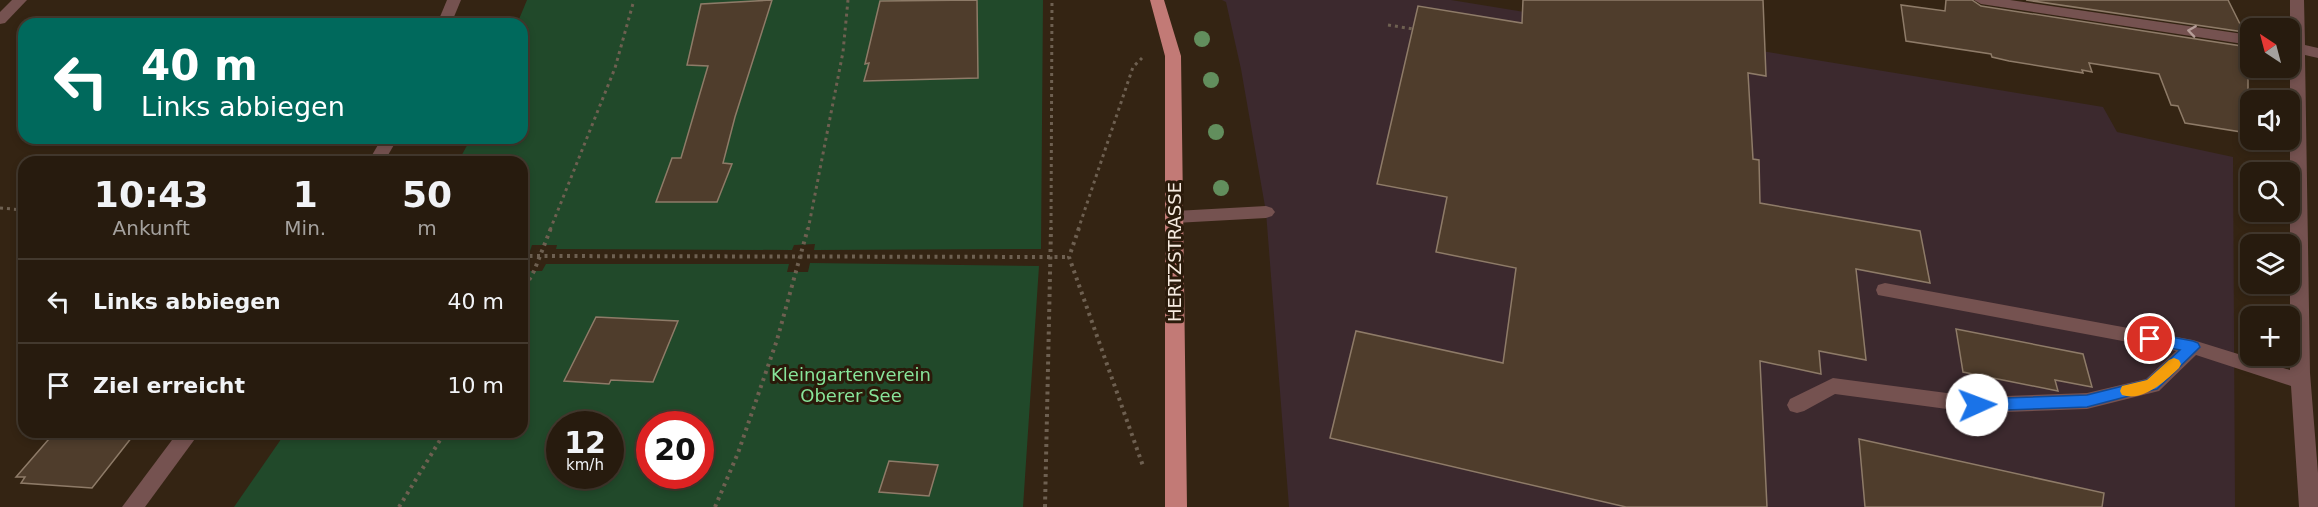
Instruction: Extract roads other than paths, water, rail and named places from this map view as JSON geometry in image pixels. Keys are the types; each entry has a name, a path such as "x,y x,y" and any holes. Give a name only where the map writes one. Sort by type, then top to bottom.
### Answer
{"main road":[{"name":"HERTZSTRASSE","path":"1157,0 1173,56 1176,507"}],"street":[{"path":"0,20 20,0"},
{"path":"446,18 454,0"},
{"path":"1981,0 2240,39"},
{"path":"2296,18 2297,0"},
{"path":"2300,48 2318,53"},
{"path":"2295,78 2310,507"},
{"path":"1175,217 1266,212"},
{"path":"1885,290 2193,347 2306,378"},
{"path":"1797,405 1833,386 1977,405 2087,401 2152,384 2193,347"},
{"path":"133,507 185,438"}],"park label":[{"name":"Kleingartenverein Oberer See","path":"851,385"}]}
